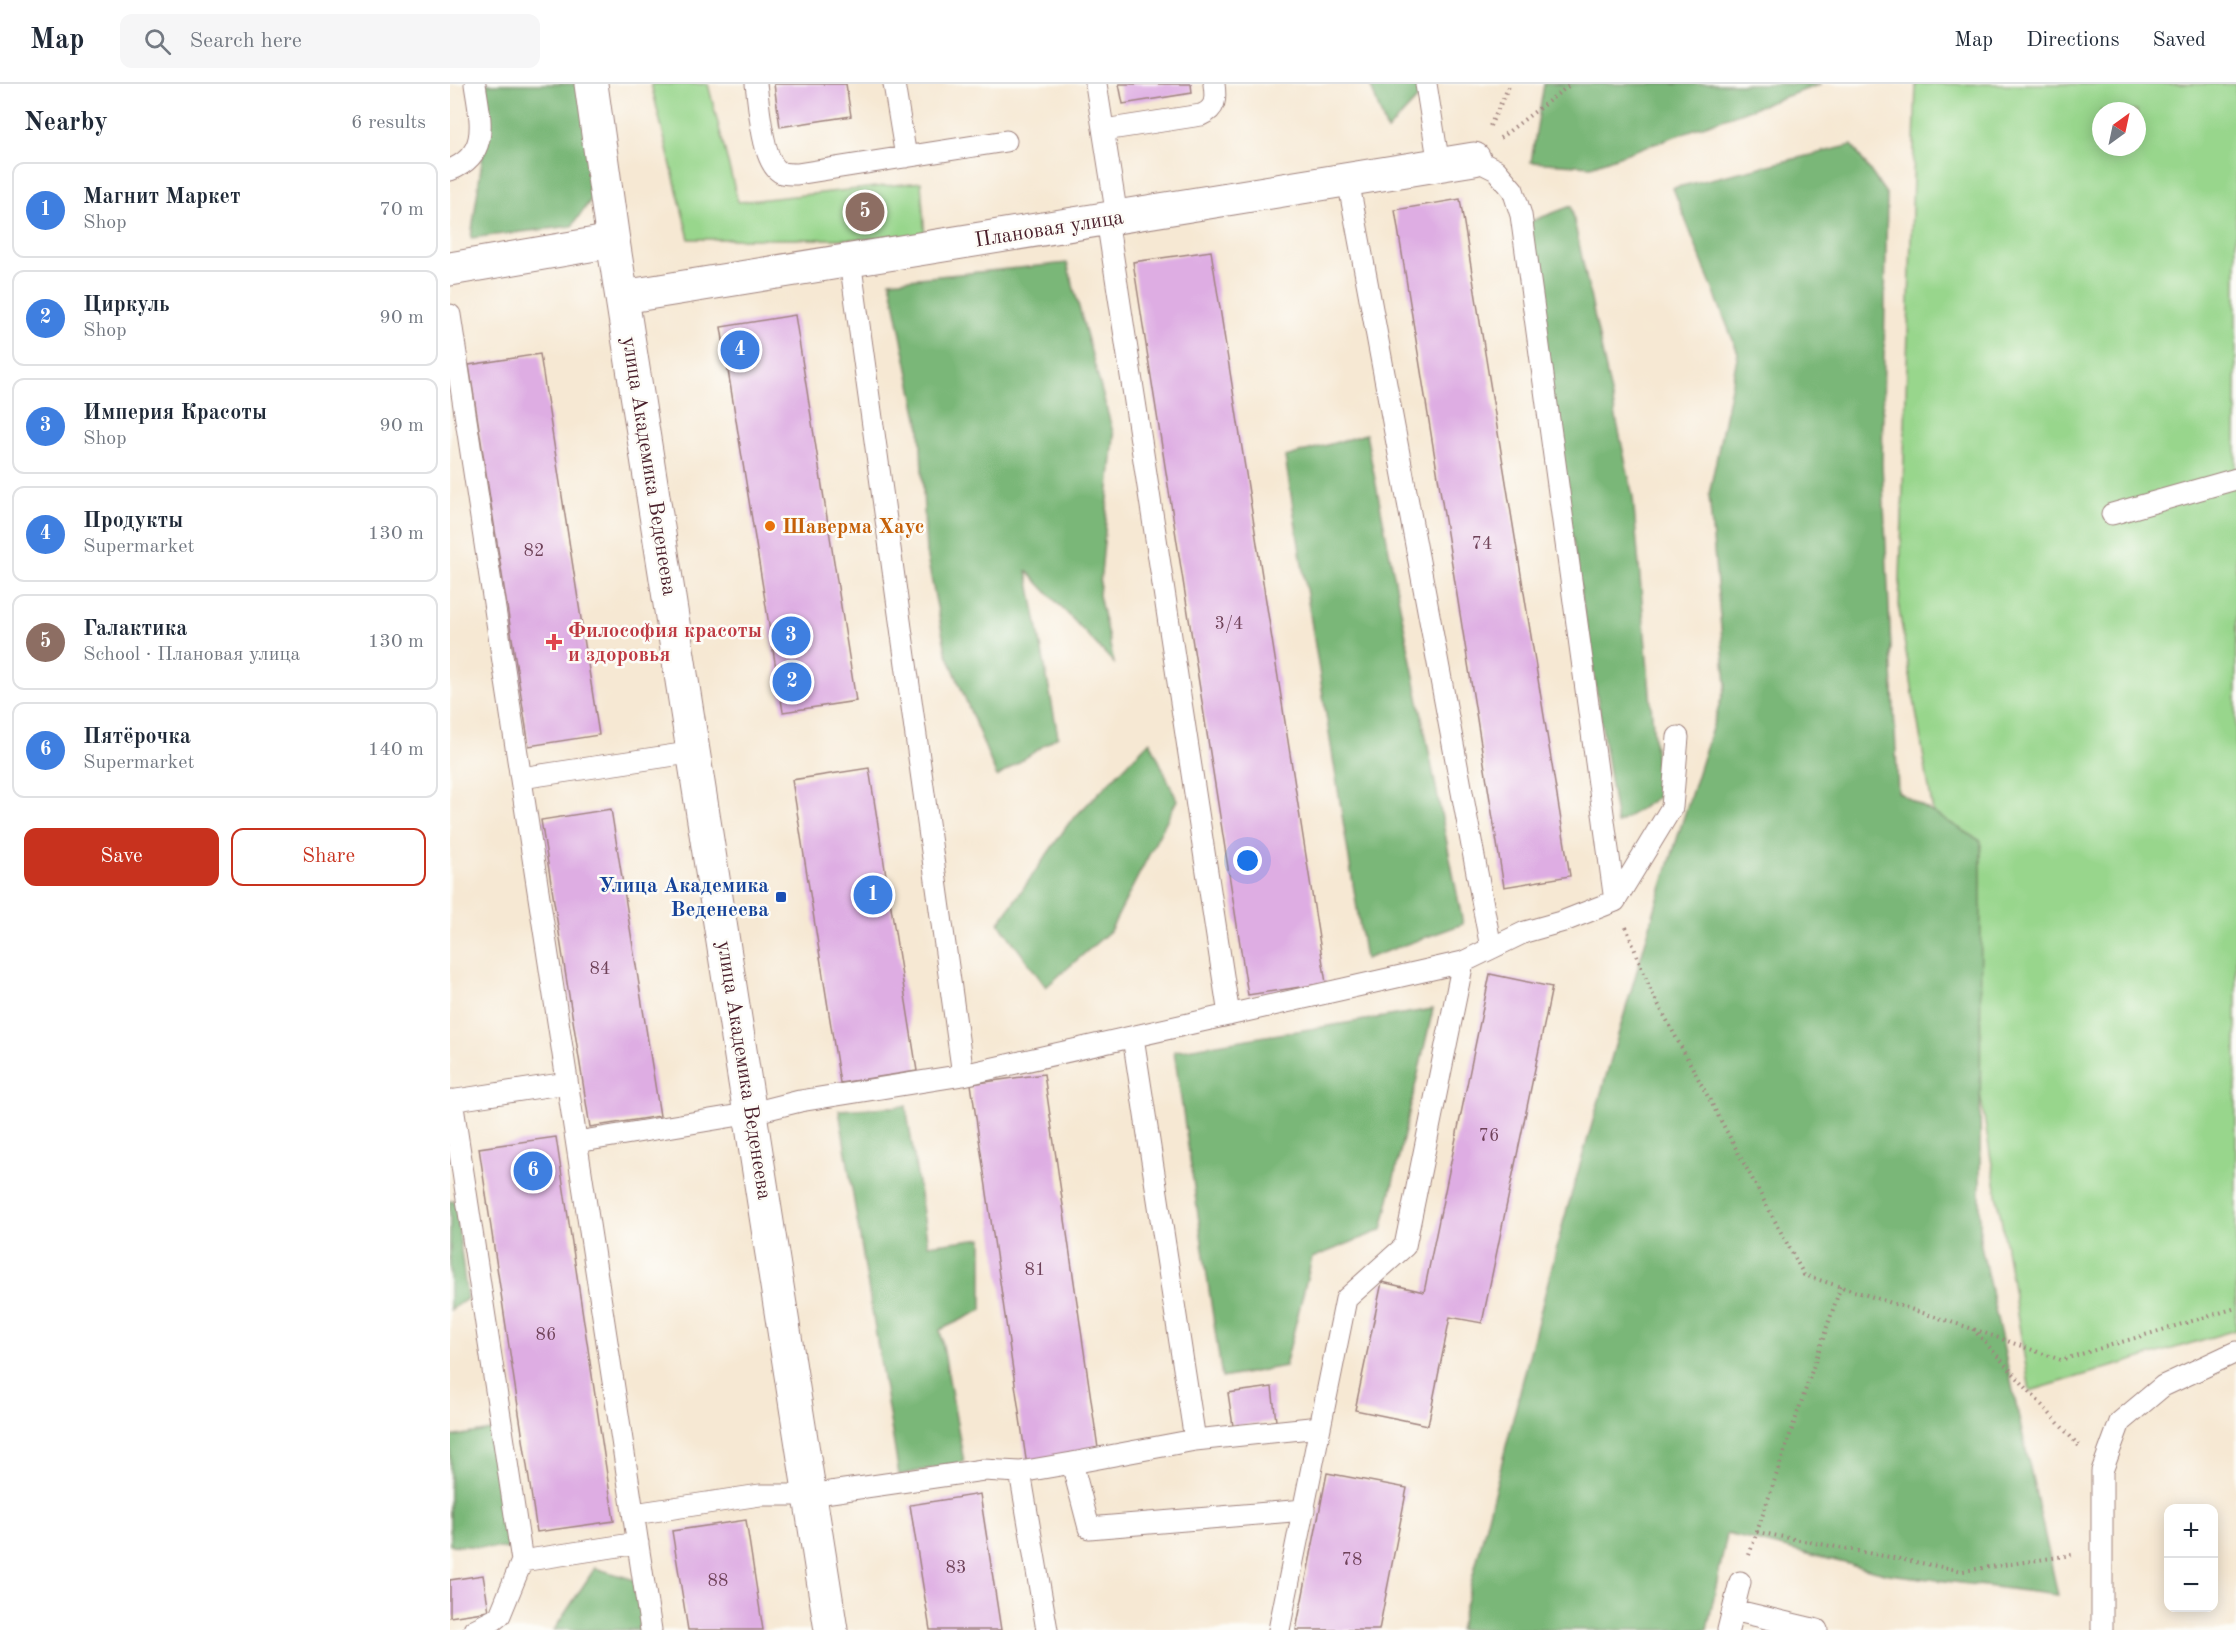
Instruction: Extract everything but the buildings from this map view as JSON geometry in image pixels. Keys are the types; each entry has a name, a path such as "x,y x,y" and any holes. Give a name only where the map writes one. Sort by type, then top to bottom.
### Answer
{"street":[{"name":"улица Академика Веденеева","path":"591,84 613,241 752,1113 831,1630"},
{"name":"Плановая улица","path":"623,297 1474,159"},
{"path":"450,269 613,241"}],"lane":[{"path":"450,170 464,164 478,147 480,122 475,84"},
{"path":"756,84 767,154 773,166 783,173 797,174 1006,141"},
{"path":"894,84 906,156"},
{"path":"1096,84 1104,130 1112,218 1229,1015"},
{"path":"1104,130 1210,112 1214,104 1214,84"},
{"path":"1426,84 1439,165"},
{"path":"1474,159 1496,170 1513,190 1521,215 1615,901"},
{"path":"1348,180 1491,948"},
{"path":"850,260 963,1075"},
{"path":"450,315 651,1630"},
{"path":"2112,514 2236,479"},
{"path":"577,1142 752,1113 800,1101 963,1075 1463,962 1525,932 1564,921 1615,901 1672,807 1678,737"},
{"path":"521,778 695,752"},
{"path":"1280,1630 1346,1299 1406,1246 1463,962"},
{"path":"1133,1037 1195,1440"},
{"path":"474,1630 500,1615 522,1561 451,1101 567,1083"},
{"path":"2102,1630 2102,1471 2120,1422 2163,1386 2236,1352"},
{"path":"634,1514 760,1495 810,1495 983,1470 1020,1473 1195,1440 1320,1427"},
{"path":"1072,1463 1089,1528 1304,1510"},
{"path":"1020,1473 1047,1630"},
{"path":"522,1561 638,1543"},
{"path":"1740,1582 1730,1620 1817,1630"}],"path":[{"path":"1474,159 1510,84"},
{"path":"1474,159 1571,84"},
{"path":"1615,901 1650,989 1804,1275 2061,1360 2236,1308"},
{"path":"1740,1582 1841,1286"},
{"path":"1973,1329 2102,1471"},
{"path":"1757,1532 1963,1571 2102,1551"}],"green space":[{"path":"479,84 583,84 605,180 572,226 471,238 485,139"},
{"path":"651,84 708,84 738,202 921,182 925,239 689,239"},
{"path":"1370,84 1431,84 1387,131"},
{"path":"1544,84 1821,84 1591,166 1531,162"},
{"path":"1916,84 2236,84 2236,1330 2030,1391 1899,610"},
{"path":"1852,145 1887,195 1882,464 1898,792 1981,841 1980,1241 2058,1595 1889,1574 1727,1534 1707,1630 1459,1630 1563,1223 1657,902 1726,684 1709,495 1738,353 1673,188"},
{"path":"1571,206 1633,497 1659,796 1617,824 1524,224"},
{"path":"1067,263 1114,436 1099,595 1114,663 1027,571 1058,736 997,777 946,651 926,553 920,428 890,281"},
{"path":"1366,434 1463,924 1365,959 1285,457"},
{"path":"1150,741 1177,800 1110,931 1046,987 999,923 1069,823"},
{"path":"1433,1009 1382,1230 1312,1258 1285,1366 1222,1378 1174,1051"},
{"path":"906,1106 928,1245 982,1238 982,1310 940,1330 964,1462 899,1475 839,1110"},
{"path":"450,1201 455,1201 467,1299 450,1310"},
{"path":"491,1430 511,1549 450,1545 450,1437"},
{"path":"595,1568 645,1583 642,1630 554,1630"}],"place":[{"name":"Галактика","path":"865,212"},
{"name":"Продукты","path":"740,350"},
{"name":"Шаверма Хаус","path":"770,526"},
{"name":"Империя Красоты","path":"791,636"},
{"name":"Философия красоты и здоровья","path":"554,642"},
{"name":"Циркуль","path":"792,682"},
{"name":"Магнит Маркет","path":"873,895"},
{"name":"Улица Академика Веденеева","path":"781,897"},
{"name":"Пятёрочка","path":"533,1171"}]}
